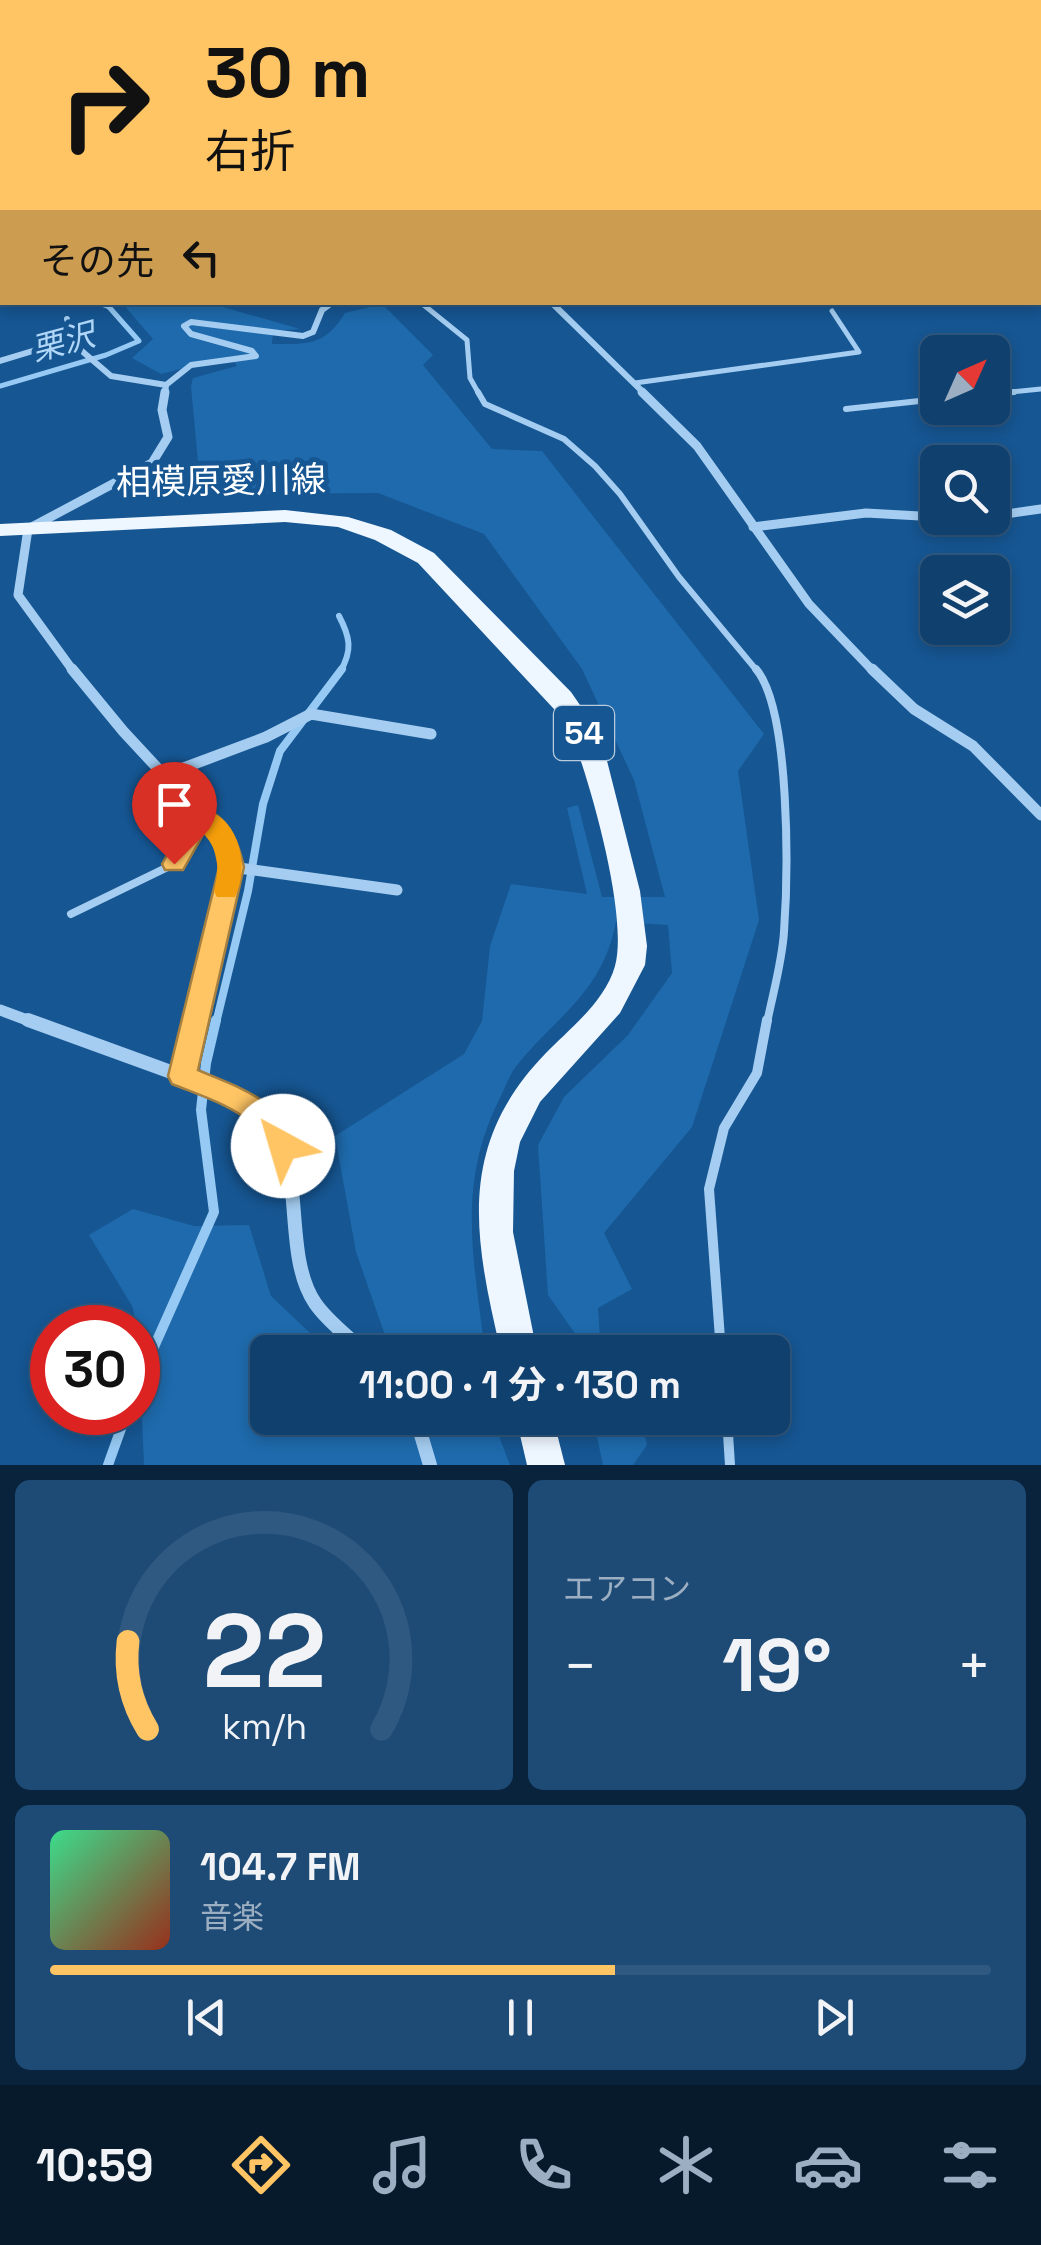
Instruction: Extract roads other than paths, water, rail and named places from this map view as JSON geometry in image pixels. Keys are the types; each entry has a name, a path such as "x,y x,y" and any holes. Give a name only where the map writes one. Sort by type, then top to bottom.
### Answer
{"main road":[{"name":"相模原愛川線","path":"0,530 285,516 341,521 383,535 426,558 562,698 579,722 590,749 634,938 621,989 536,1084 516,1112 506,1138 495,1186 495,1220 516,1335"},
{"path":"539,1435 546,1465"}],"street":[{"path":"182,1076 232,867 226,842 162,776 24,608 17,584 28,529 152,463 168,438 162,410 166,385 191,365 256,356 252,351 191,334 184,326 190,322 303,336 313,332 322,310 329,305"},
{"path":"555,305 697,446 809,604 891,689 914,709 973,746 1041,815"},
{"path":"0,358 69,340 72,336 67,319"},
{"path":"69,340 93,355 97,366 111,375 166,385"},
{"path":"1010,514 1041,510"},
{"path":"753,528 866,514 920,516"},
{"path":"162,776 266,736 311,714 431,734"},
{"path":"232,867 397,890"},
{"path":"0,1010 182,1076 242,1102 266,1118 283,1146 302,1270 314,1302 347,1335"},
{"path":"421,1435 430,1465"}],"lane":[{"path":"424,305 467,340 470,378 486,404 574,446 620,494 678,578 762,675 778,721 786,867 784,936 757,1074 724,1128 709,1189 721,1335"},
{"path":"635,382 859,352 832,311"},
{"path":"1010,392 1041,388"},
{"path":"846,410 920,402"},
{"path":"71,914 174,864 183,854 196,824 206,819"},
{"path":"728,1435 730,1465"}],"waterway":[{"name":"栗沢","path":"0,386 106,355 139,341 104,305"},
{"path":"339,616 348,644 340,671"},
{"path":"216,1023 248,891 263,804 280,751 340,671"},
{"path":"160,1334 214,1212 201,1110 216,1020"},
{"path":"108,1465 119,1435"}]}
